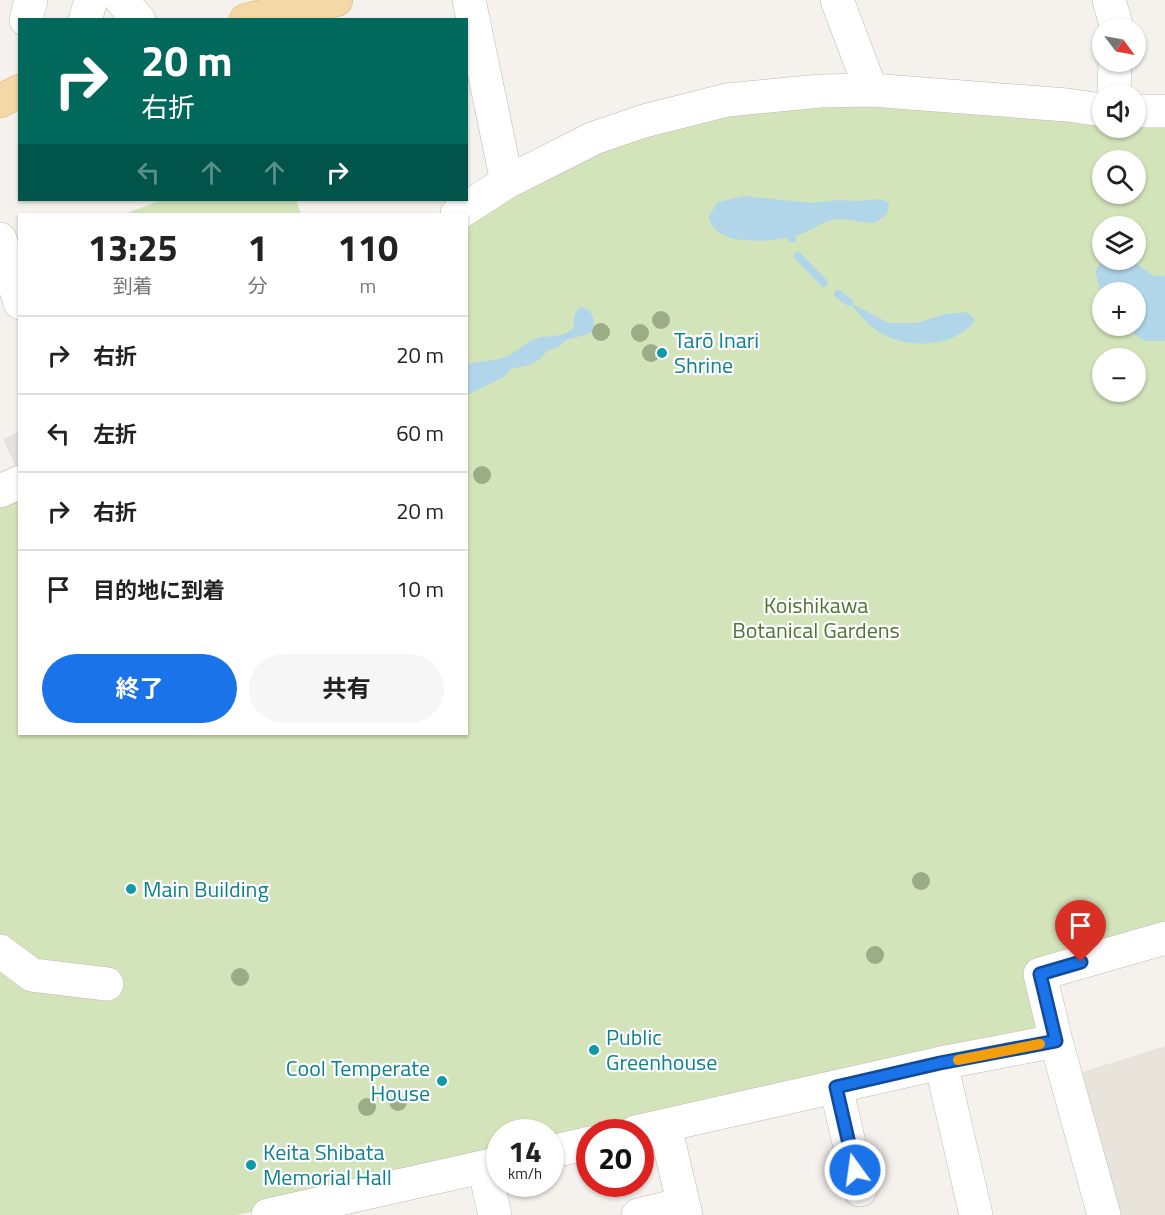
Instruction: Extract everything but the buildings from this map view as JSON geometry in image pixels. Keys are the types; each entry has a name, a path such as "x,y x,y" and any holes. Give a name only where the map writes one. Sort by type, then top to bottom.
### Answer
{"main road":[{"path":"255,18 336,0"},
{"path":"0,101 18,92"}],"street":[{"path":"26,18 31,0"},
{"path":"86,18 91,0"},
{"path":"121,0 137,18"},
{"path":"469,0 507,182"},
{"path":"837,0 871,90"},
{"path":"1109,0 1114,18"},
{"path":"459,213 507,182 594,138 644,121 727,100 820,91 871,90 1092,109"},
{"path":"1146,111 1165,111"},
{"path":"0,239 18,297"},
{"path":"0,492 18,483"},
{"path":"1104,1215 1040,974 1165,938"},
{"path":"0,951 32,975 106,984"},
{"path":"654,1128 940,1063 1056,1041"},
{"path":"940,1063 976,1215"},
{"path":"836,1087 860,1190"},
{"path":"638,1215 684,1210 654,1139"},
{"path":"268,1215 486,1166"},
{"path":"494,1197 495,1215"}],"shaded area":[{"path":"18,432 17,469 3,439"},
{"path":"1165,1046 1165,1215 1110,1215 1073,1075"}],"green space":[{"name":"Koishikawa Botanical Gardens","path":"911,101 1092,120 1092,138 1146,138 1146,123 1165,122 1165,929 1032,968 1048,1032 654,1121 576,1119 576,1138 564,1141 564,1119 486,1119 486,1158 237,1215 0,1215 0,501 18,492 18,735 468,735 468,221 625,136 756,105"},
{"path":"159,201 296,201 301,213 127,213"}],"water":[{"path":"744,196 813,203 881,199 889,203 887,214 875,223 833,220 795,236 771,240 745,240 723,235 714,228 708,217 718,202"},
{"path":"1145,270 1154,276 1165,276 1165,341 1145,341 1138,336 1146,336 1146,282 1098,282 1095,271"},
{"path":"849,302 889,323 917,323 945,314 967,312 975,320 956,336 943,341 903,342 879,332"},
{"path":"581,307 589,310 593,317 594,329 589,334 566,340 557,348 548,350 539,360 529,365 510,369 506,376 468,395 468,365 502,358 535,339 566,333 574,327 577,311"}],"waterway":[{"path":"798,256 824,283"},
{"path":"838,294 849,302"}],"slow traffic":[{"path":"958,1060 1040,1044"}],"place":[{"name":"Tarō Inari Shrine","path":"662,353"},
{"name":"Main Building","path":"131,889"},
{"name":"Public Greenhouse","path":"594,1050"},
{"name":"Cool Temperate House","path":"442,1081"},
{"name":"Keita Shibata Memorial Hall","path":"251,1165"}],"route":[{"path":"855,1170 836,1087 940,1063 1056,1041 1040,974 1081,962"}]}
